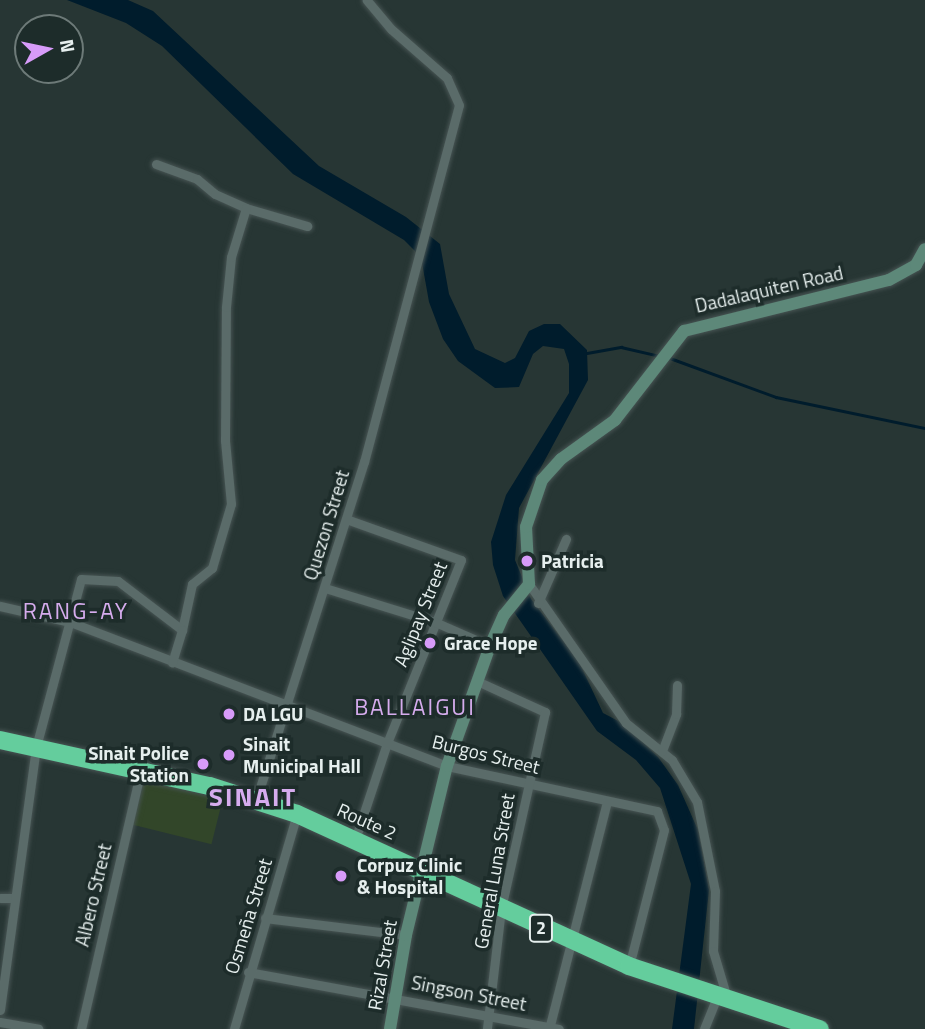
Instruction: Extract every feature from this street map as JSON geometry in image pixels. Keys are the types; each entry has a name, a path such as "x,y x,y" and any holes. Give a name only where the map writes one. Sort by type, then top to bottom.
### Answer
{"highway":[{"name":"Route 2","path":"0,740 141,770 256,800 297,814 356,837 501,909 629,966 821,1029"}],"street":[{"name":"Quezon Street","path":"256,800 326,588 409,304 425,224 458,114 458,96 447,78 391,29 367,0"},
{"path":"156,164 197,179 215,194 246,208 307,226"},
{"path":"172,662 192,584 212,568 231,504 225,441 226,307 231,257 246,208"},
{"name":"Dadalaquiten Road","path":"525,589 526,527 542,481 561,459 615,420 684,331 889,280 907,272 925,250"},
{"name":"Aglipay Street","path":"346,519 460,557 387,743 356,837"},
{"path":"538,603 566,539"},
{"path":"0,1010 36,747 80,580 89,577 121,583 182,630"},
{"path":"326,588 435,622 490,646"},
{"path":"525,589 626,723 662,751 690,787 701,813 715,891 713,951 719,996 704,1029"},
{"name":"Rizal Street","path":"390,1029 405,935 447,766 490,646 504,615 525,589"},
{"name":"Burgos Street","path":"0,606 70,622 447,766 607,801 652,808 664,821 629,966"},
{"name":"General Luna Street","path":"477,681 545,710 501,909 487,1029"},
{"path":"662,751 676,714 677,685"},
{"name":"Albero Street","path":"81,1029 141,770"},
{"path":"553,1028 569,940 607,801"},
{"name":"Osmeña Street","path":"234,1029 248,972 297,814"},
{"path":"0,898 14,898"},
{"path":"265,918 405,935"},
{"name":"Singson Street","path":"248,972 395,996 553,1028"},
{"path":"0,1022 38,1029"}],"green space":[{"path":"144,780 223,800 211,844 133,825"}],"water":[{"path":"67,0 128,0 153,11 319,166 406,217 440,244 449,294 475,349 505,363 515,358 529,331 544,324 560,324 587,350 588,380 519,508 515,560 531,599 579,662 603,713 624,724 658,757 678,785 698,830 709,890 694,1029 672,1029 691,884 660,788 636,760 597,731 503,596 493,565 491,542 506,495 569,393 569,364 564,349 543,346 533,354 519,387 495,388 458,361 443,339 429,302 421,257 404,240 293,174 162,46 126,23"}],"waterway":[{"path":"587,353 621,347 660,356"},
{"path":"670,358 776,397 925,428"}],"place":[{"name":"Patricia","path":"527,561"},
{"name":"Grace Hope","path":"430,643"},
{"name":"DA LGU","path":"229,714"},
{"name":"Sinait Municipal Hall","path":"229,755"},
{"name":"Sinait Police Station","path":"203,764"},
{"name":"Corpuz Clinic & Hospital","path":"341,876"}],"district":[{"name":"RANG-AY","path":"76,611"},
{"name":"BALLAIGUI","path":"415,707"},
{"name":"SINAIT","path":"253,797"}]}
